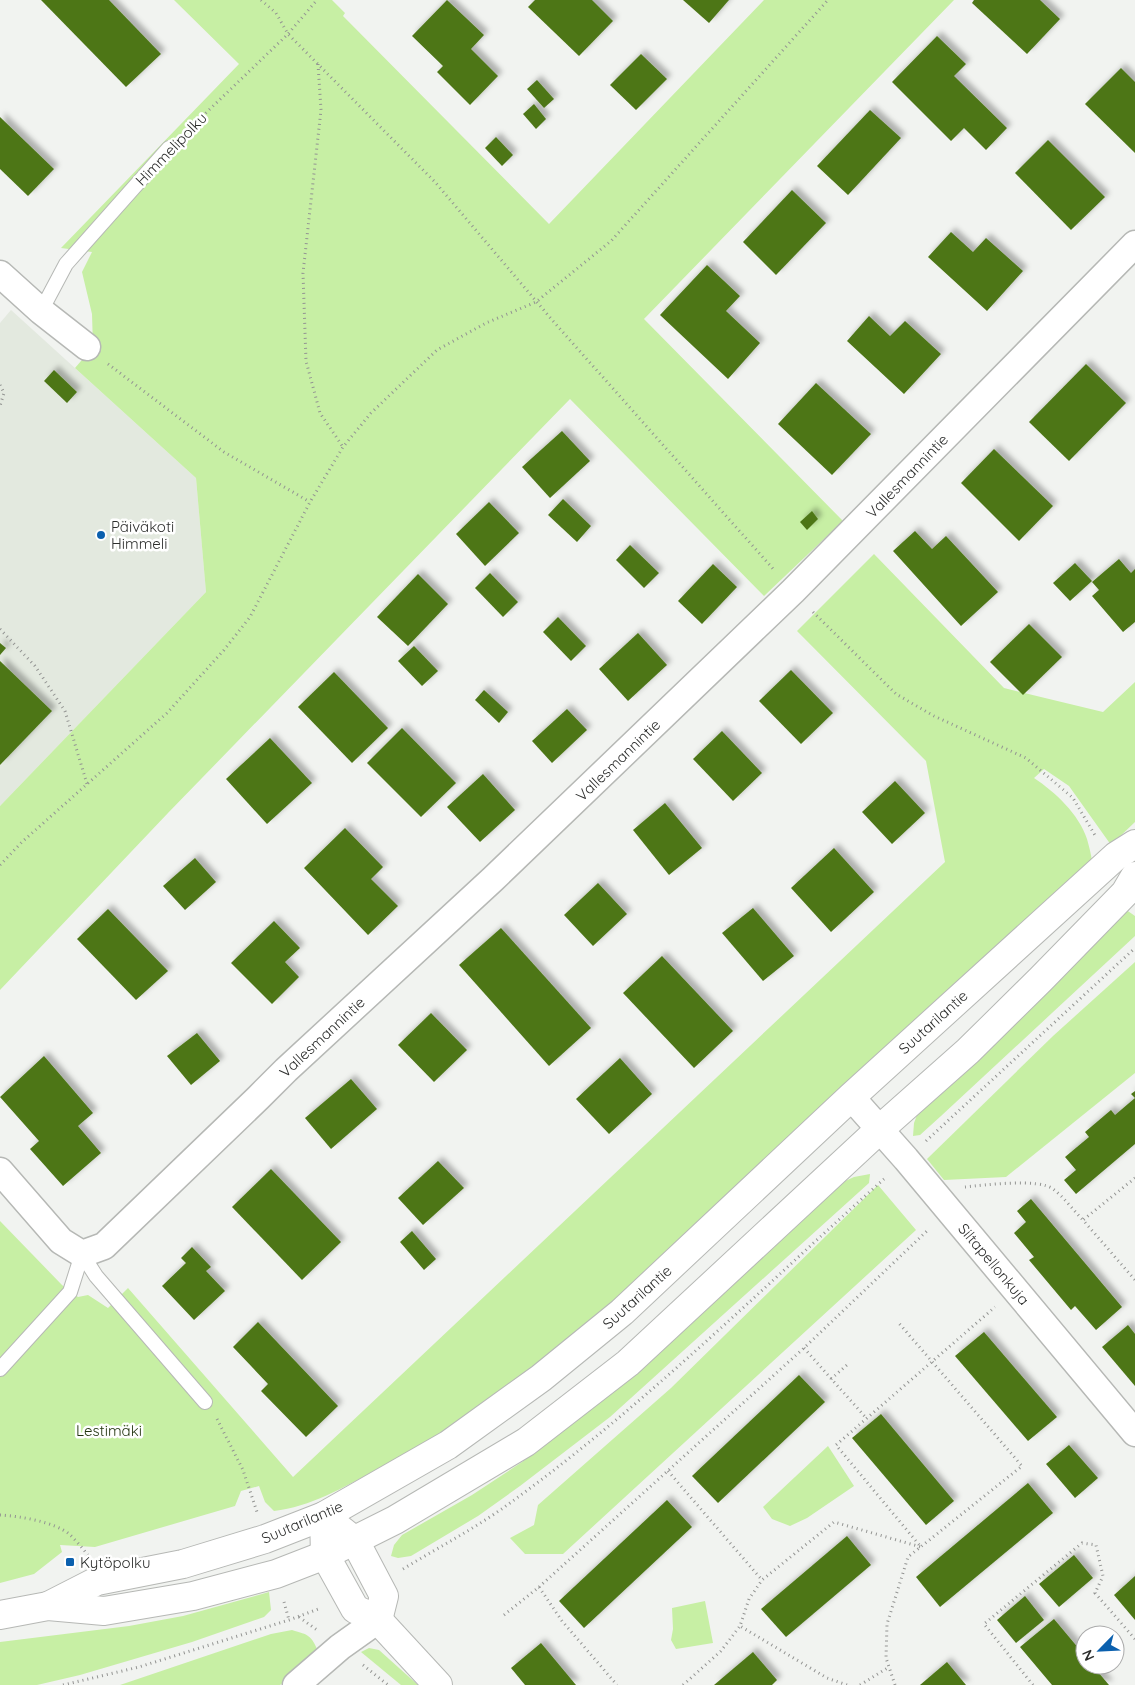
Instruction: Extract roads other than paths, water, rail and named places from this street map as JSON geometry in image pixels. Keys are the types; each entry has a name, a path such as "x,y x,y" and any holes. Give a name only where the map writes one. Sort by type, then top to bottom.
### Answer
{"main road":[{"name":"Suutarilantie","path":"48,1606 97,1581 183,1564 265,1539 324,1516 448,1444 541,1378 622,1312 851,1097 1116,856 1135,844"},
{"name":"Suutarilantie","path":"0,1615 48,1606 104,1611 192,1596 276,1574 325,1555 395,1520 526,1442 628,1363 880,1129 968,1051 1125,892 1135,876"},
{"path":"324,1516 355,1541 384,1596 378,1620"},
{"path":"324,1516 325,1555 355,1609 378,1620 438,1685"}],"street":[{"name":"Vallesmannintie","path":"82,1254 104,1246 286,1070 488,884 793,592 1135,244"},
{"path":"0,274 41,311 87,348"},
{"name":"Siltapellonkuja","path":"851,1097 906,1159 1135,1433"},
{"path":"0,1172 61,1241 82,1254"},
{"path":"296,1685 340,1647 378,1620"}],"lane":[{"name":"Himmelipolku","path":"41,311 66,264 169,148"},
{"path":"0,1369 70,1292 82,1254"},
{"path":"82,1254 96,1276 205,1402"}],"place":[{"name":"Päiväkoti Himmeli","path":"101,535"},
{"name":"Kytöpolku","path":"70,1562"}],"park label":[{"name":"Lestimäki","path":"109,1430"}]}
